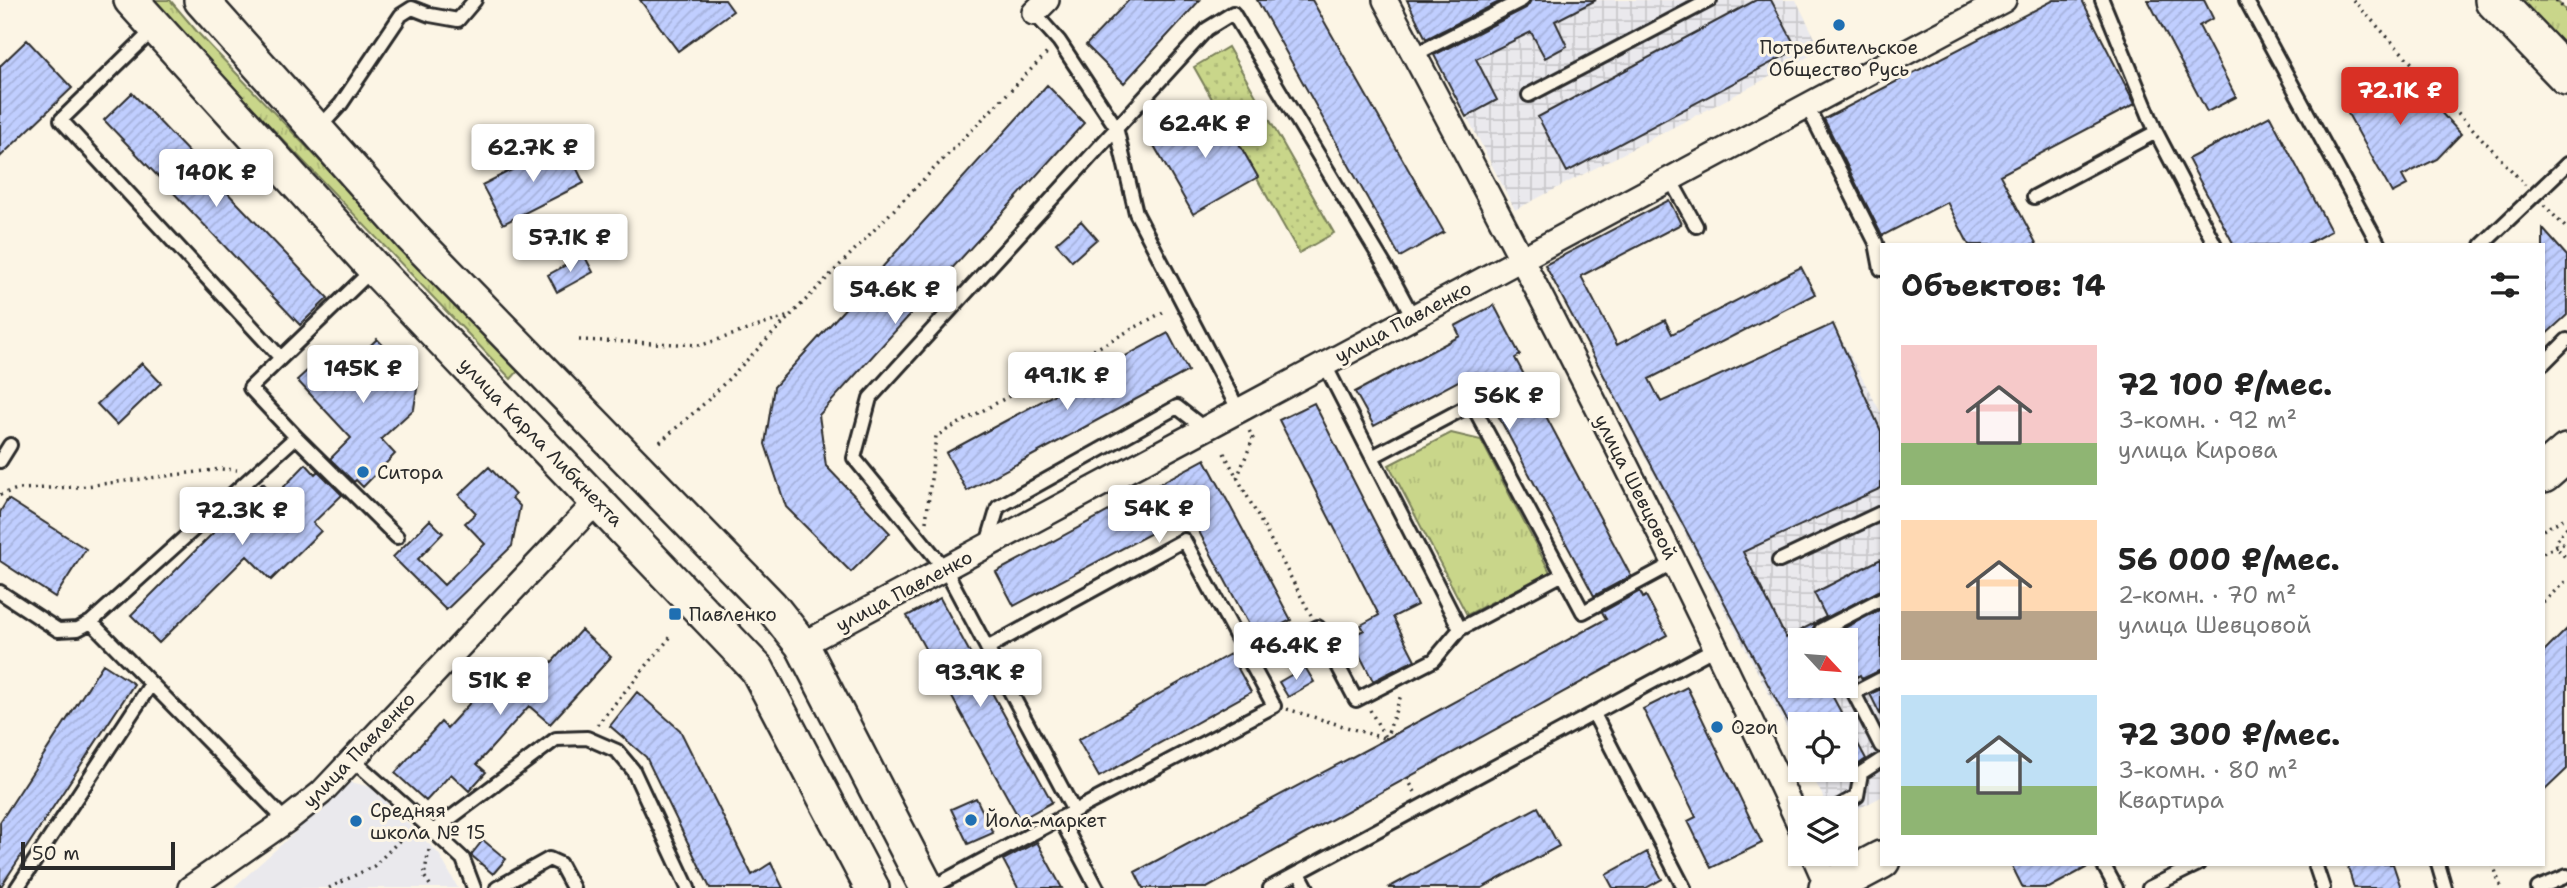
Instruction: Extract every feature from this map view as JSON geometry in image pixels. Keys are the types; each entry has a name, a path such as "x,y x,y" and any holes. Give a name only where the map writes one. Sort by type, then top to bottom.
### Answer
{"main road":[{"name":"улица Карла Либкнехта","path":"131,0 374,268 757,669 872,888"},
{"path":"201,0 413,238 771,606 802,645 929,888"},
{"path":"2494,0 2567,76"},
{"path":"2545,472 2567,453"},
{"path":"597,501 635,464"},
{"path":"1828,888 1880,861"}],"street":[{"name":"улица Павленко","path":"802,645 2004,0"},
{"name":"улица Шевцовой","path":"1390,1 1414,55 1521,259 1717,647 1788,800"},
{"name":"улица Павленко","path":"190,888 286,821 321,793 597,501"},
{"path":"1818,866 1828,888"}],"lane":[{"path":"317,130 341,104 401,15 412,8 430,15 458,20 475,0"},
{"path":"1414,55 1522,0"},
{"path":"1530,95 1710,0"},
{"path":"2102,0 2156,132 2214,243"},
{"path":"2246,0 2378,243"},
{"path":"1041,6 1059,41 1116,127 1136,213 1239,411"},
{"path":"1074,811 945,569 854,458 870,398 1207,29 1233,13 1413,317"},
{"path":"156,27 61,120 280,358"},
{"path":"1807,106 1875,243 1880,264"},
{"path":"2034,197 2156,132"},
{"path":"2484,243 2567,164"},
{"path":"1671,179 1696,226"},
{"path":"374,268 250,388 397,537"},
{"path":"2545,362 2567,340"},
{"path":"1325,365 1460,629"},
{"path":"1372,457 1472,404 1583,611 1674,563"},
{"path":"987,546 998,506 1177,407 1205,429"},
{"path":"0,592 58,630 78,629 92,622 296,437"},
{"path":"0,461 10,445"},
{"path":"1779,561 1880,513"},
{"path":"929,888 1275,706 1184,540 987,648"},
{"path":"1328,647 1356,700 1434,660 1460,629 1563,575"},
{"path":"1825,628 1880,600"},
{"path":"92,622 286,821"},
{"path":"1251,663 1318,627"},
{"path":"1270,888 1717,647"},
{"path":"1858,691 1880,680"},
{"path":"18,888 151,684"},
{"path":"1857,698 1880,744"},
{"path":"1594,714 1684,888"},
{"path":"433,831 556,739 587,738 617,751 633,770 688,888"},
{"path":"352,759 463,859 474,888"},
{"path":"1857,796 1861,773 1880,762"},
{"path":"1060,818 1097,888"},
{"path":"497,888 549,859 560,864 573,888"},
{"path":"2104,866 2116,888"},
{"path":"2149,888 2194,866"},
{"path":"2316,866 2323,888"},
{"path":"2439,866 2445,888"},
{"path":"1298,873 1307,888"},
{"path":"2538,888 2567,876"}],"path":[{"path":"2353,0 2567,229"},
{"path":"2556,0 2567,12"},
{"path":"660,442 706,402 1059,41"},
{"path":"924,543 936,436 1181,302"},
{"path":"579,340 702,345 790,316"},
{"path":"1237,478 1253,439 1239,411"},
{"path":"1224,453 1318,627"},
{"path":"0,495 17,489 78,487 221,469 259,470"},
{"path":"2545,529 2567,517"},
{"path":"2567,527 2556,539 2556,547 2567,559"},
{"path":"2545,552 2567,541"},
{"path":"2545,601 2567,580"},
{"path":"587,738 673,634"},
{"path":"1386,739 1409,673"},
{"path":"1362,697 1386,739"},
{"path":"1275,706 1386,739"},
{"path":"329,888 374,866 421,819"},
{"path":"432,888 424,876 433,831"},
{"path":"2494,866 2501,888"}],"shaded area":[{"path":"1407,0 1796,0 1821,50 1515,210"},
{"path":"1833,324 1880,411 1880,798 1858,809 1858,796 1823,796 1815,782 1858,782 1858,712 1788,712 1788,730 1625,419"},
{"name":"Средняя школа № 15","path":"351,782 371,787 439,854 458,888 233,888"}],"green space":[{"path":"154,0 170,0 199,34 519,370 511,379 189,41"},
{"path":"2520,0 2556,0 2567,12 2567,49"},
{"path":"1228,47 1334,233 1299,253 1194,67"},
{"path":"1451,433 1481,440 1550,572 1467,615 1389,465"}],"building":[{"path":"640,0 725,0 733,11 678,51"},
{"path":"1129,0 1200,0 1124,83 1086,45"},
{"path":"1257,0 1312,0 1444,232 1400,257"},
{"path":"1407,0 1503,0 1426,39"},
{"path":"1531,0 1596,0 1555,21 1567,46 1545,58 1531,32 1476,59 1497,100 1466,117 1434,55 1526,8"},
{"path":"1756,0 1771,0 1797,49 1567,172 1538,117"},
{"path":"2054,0 2082,0 2135,104 2000,175 2036,243 1968,243 1947,202 1882,236 1824,119"},
{"path":"2148,0 2204,0 2213,18 2199,26 2236,97 2207,112"},
{"path":"27,40 72,88 0,157 0,66"},
{"path":"2402,70 2461,134 2437,159 2402,176 2407,185 2392,193 2342,103"},
{"path":"1047,85 1084,123 819,415 826,466 890,533 851,572 786,507 765,444 774,387"},
{"path":"132,93 328,298 300,325 104,120"},
{"path":"1217,105 1258,177 1193,214 1152,142"},
{"path":"2270,116 2331,231 2309,243 2233,243 2188,159"},
{"path":"564,143 584,183 503,224 482,185"},
{"path":"1669,200 1681,224 1581,276 1617,345 1665,320 1672,334 1801,267 1815,294 1649,379 1661,402 1833,324 1880,429 1880,488 1743,552 1786,638 1788,637 1788,698 1833,698 1841,712 1788,712 1788,722 1545,265"},
{"path":"1081,221 1097,239 1072,261 1056,243"},
{"path":"2543,229 2567,256 2567,315 2545,335 2545,243"},
{"path":"584,255 593,272 557,292 548,275"},
{"path":"1494,305 1520,355 1515,358 1631,576 1594,596 1475,372 1374,426 1355,392 1460,336 1455,326"},
{"path":"1168,333 1188,371 967,491 946,453"},
{"path":"377,339 418,382 414,409 381,439 395,454 363,487 330,459 351,438 297,380 331,349 348,367"},
{"path":"142,363 161,383 117,425 97,404"},
{"path":"1314,403 1417,605 1393,617 1415,660 1373,681 1350,637 1364,630 1361,625 1379,615 1279,420"},
{"path":"1205,459 1291,620 1256,638 1189,513 1014,606 996,572"},
{"path":"306,464 315,474 318,471 342,495 313,523 321,531 271,580 247,556 159,643 131,615 263,483 275,496"},
{"path":"489,467 515,495 512,498 520,506 512,546 446,610 393,557 430,520 443,533 418,559 444,585 485,544 465,523 476,513 459,495"},
{"path":"8,499 86,549 55,597 0,561 0,512"},
{"path":"1880,560 1880,591 1816,623 1813,628 1805,628 1826,617 1814,593"},
{"path":"1640,591 1643,598 1646,596 1667,635 1207,888 1143,888 1135,872 1606,619 1602,612"},
{"path":"940,598 1052,802 1020,820 907,616"},
{"path":"1880,610 1880,670 1862,679 1860,675 1858,676 1858,628 1845,628"},
{"path":"2567,629 2567,769 2545,790 2545,651"},
{"path":"581,630 611,657 550,724 529,706 477,764 486,772 469,791 451,774 426,801 395,773 441,722 447,728 509,660 533,683"},
{"path":"1230,654 1251,692 1099,777 1078,740"},
{"path":"103,664 134,684 0,888 0,822"},
{"path":"1305,667 1314,682 1288,697 1279,682"},
{"path":"1687,687 1762,843 1711,868 1688,821 1696,817 1643,709"},
{"path":"1880,689 1880,714 1870,694"},
{"path":"637,692 680,730 752,875 771,863 783,888 710,888 646,757 610,726"},
{"path":"1858,744 1866,759 1858,765"},
{"path":"976,798 993,833 968,844 951,809"},
{"path":"1538,807 1559,846 1482,888 1388,888"},
{"path":"483,840 506,859 493,874 471,855"},
{"path":"1037,842 1062,888 1018,888 1003,860"},
{"path":"1647,852 1662,879 1646,888 1613,888 1606,875"},
{"path":"2012,866 2089,866 2049,888 2023,888"},
{"path":"2348,866 2394,866 2401,888 2354,888"}],"place":[{"name":"Потребительское Общество Русь","path":"1839,25"},
{"name":"Ситора","path":"363,472"},
{"name":"Павленко","path":"675,614"},
{"name":"Ozon","path":"1717,727"},
{"name":"Йола-маркет","path":"971,820"},
{"name":"Средняя школа № 15","path":"356,821"}]}
